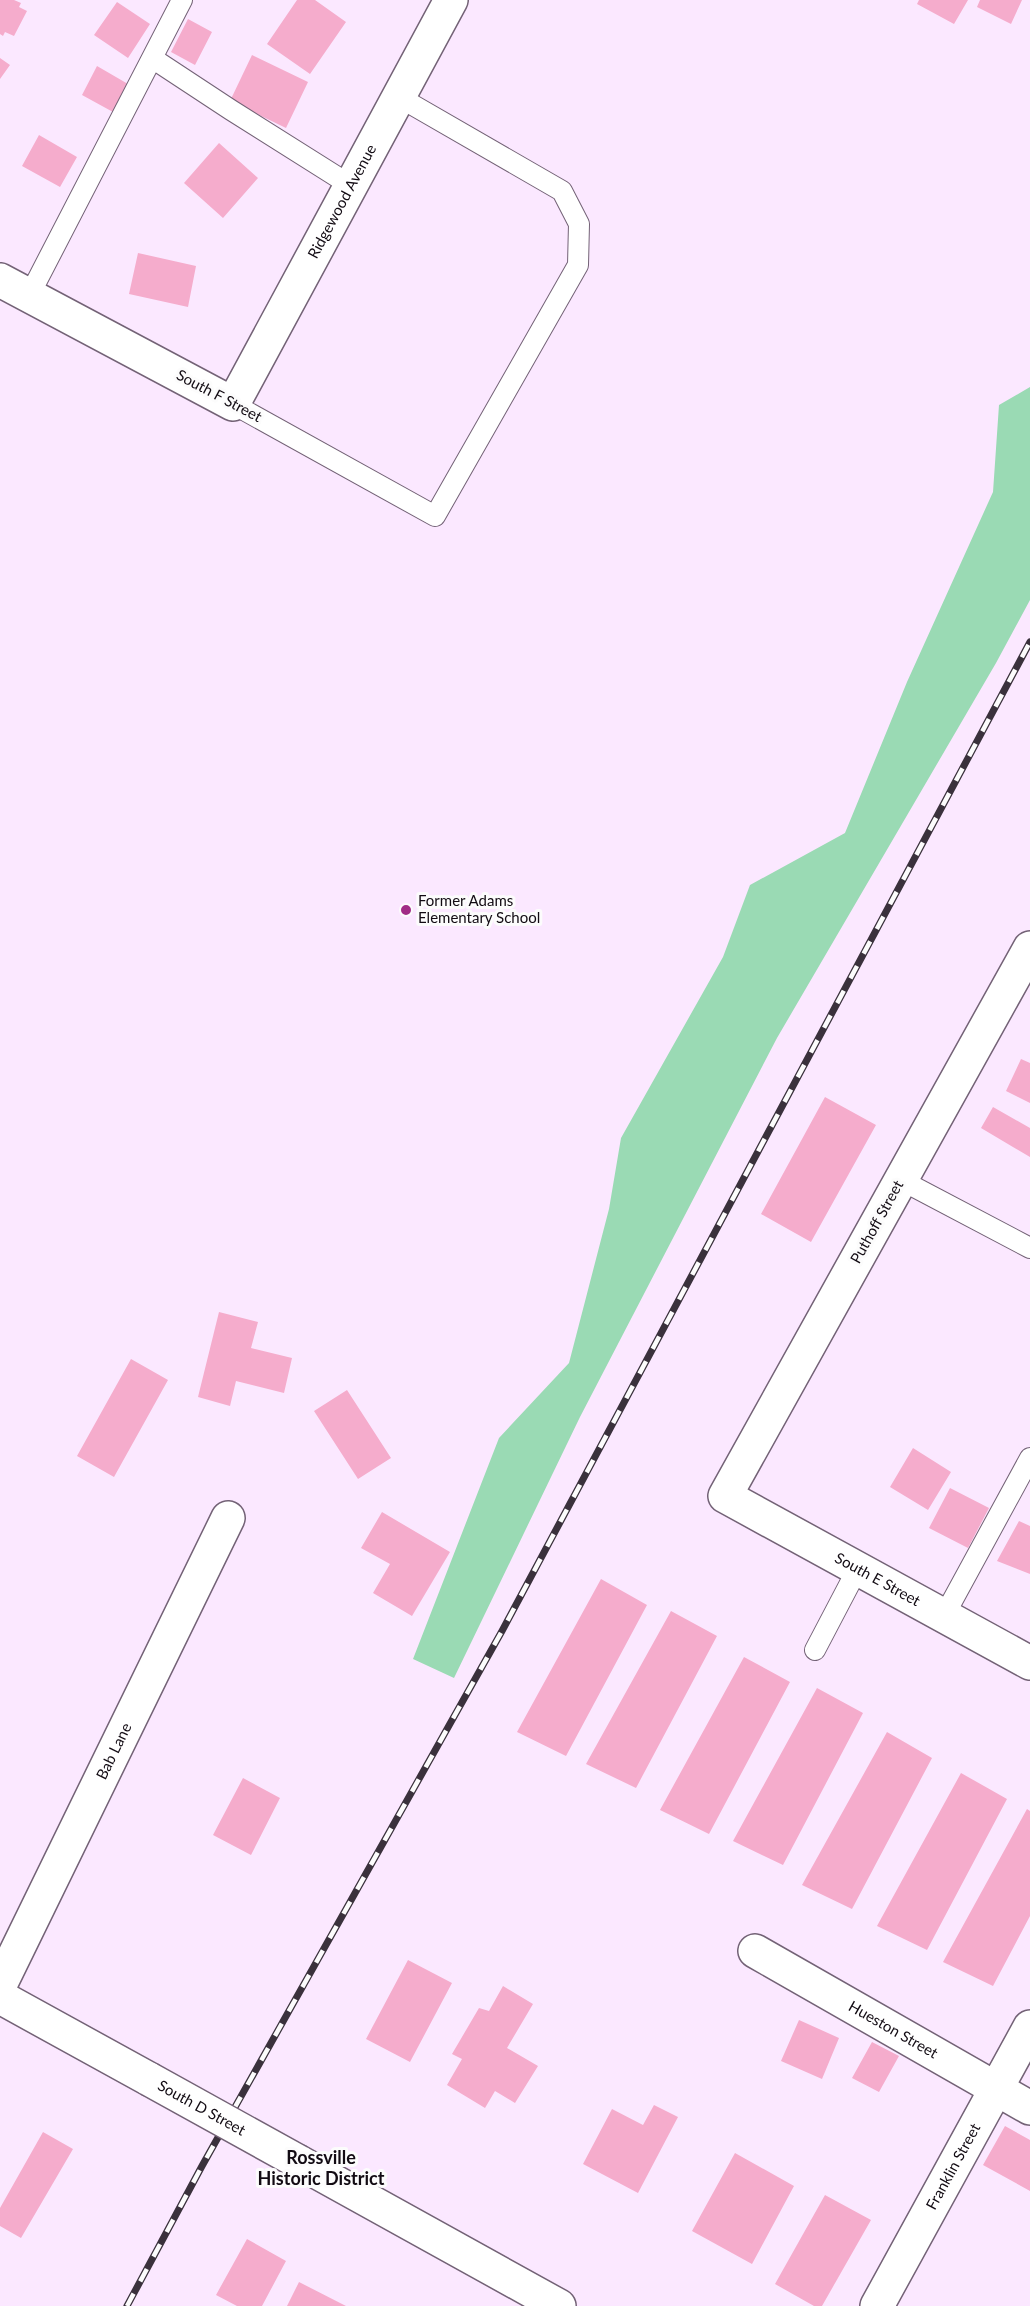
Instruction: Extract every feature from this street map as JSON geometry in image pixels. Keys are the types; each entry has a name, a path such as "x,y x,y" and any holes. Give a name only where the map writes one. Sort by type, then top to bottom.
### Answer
{"street":[{"name":"Ridgewood Avenue","path":"233,404 451,0"},
{"name":"South F Street","path":"0,280 233,404"},
{"name":"Puthoff Street","path":"724,1496 1030,948"},
{"name":"South E Street","path":"724,1496 1030,1663"},
{"name":"Bab Lane","path":"0,1985 228,1518"},
{"name":"Hueston Street","path":"755,1952 1030,2108"},
{"name":"South D Street","path":"0,1997 559,2306"},
{"name":"Franklin Street","path":"877,2306 1030,2027"}],"lane":[{"path":"29,296 182,0"},
{"path":"152,58 350,185"},
{"name":"South F Street","path":"233,404 435,516 578,265 579,224 562,191 399,97"},
{"path":"901,1180 1030,1248"},
{"path":"944,1616 1030,1458"},
{"path":"815,1650 858,1568"}],"green space":[{"path":"1030,387 1030,600 996,663 777,1038 580,1417 454,1678 413,1659 499,1438 569,1363 609,1209 621,1138 723,957 750,885 845,833 907,682 993,492 999,405"}],"building":[{"path":"0,0 14,0 21,3 19,7 27,11 14,36 5,32 3,36 0,34"},
{"path":"297,0 315,0 346,22 310,74 267,44"},
{"path":"919,0 968,0 954,24 917,4"},
{"path":"980,0 1022,0 1011,24 977,7"},
{"path":"117,2 150,24 128,58 94,35"},
{"path":"188,19 212,32 195,65 171,52"},
{"path":"252,55 308,82 286,128 230,101"},
{"path":"0,58 10,65 0,79"},
{"path":"97,66 128,84 113,112 82,95"},
{"path":"39,135 77,157 60,187 22,166"},
{"path":"219,143 258,178 223,218 184,183"},
{"path":"138,253 196,266 188,307 129,294"},
{"path":"1021,1059 1030,1063 1030,1103 1006,1091"},
{"path":"825,1097 876,1125 811,1242 761,1214"},
{"path":"993,1107 1030,1128 1030,1157 981,1128"},
{"path":"219,1312 258,1322 251,1348 292,1358 284,1393 236,1381 230,1406 198,1397"},
{"path":"131,1359 168,1380 114,1477 77,1456"},
{"path":"347,1390 391,1458 358,1479 314,1411"},
{"path":"913,1448 951,1472 928,1510 890,1487"},
{"path":"950,1488 989,1508 968,1548 929,1528"},
{"path":"382,1512 450,1552 412,1616 373,1593 390,1564 361,1548"},
{"path":"1019,1521 1030,1526 1030,1574 997,1561"},
{"path":"601,1579 647,1605 566,1756 517,1732"},
{"path":"671,1611 717,1636 636,1788 586,1764"},
{"path":"744,1657 790,1682 709,1834 660,1810"},
{"path":"817,1688 863,1713 783,1865 733,1841"},
{"path":"887,1732 932,1758 852,1909 802,1885"},
{"path":"961,1773 1007,1799 927,1950 877,1926"},
{"path":"243,1778 280,1798 251,1855 213,1835"},
{"path":"1027,1809 1030,1811 1030,1916 993,1986 943,1962"},
{"path":"408,1960 452,1983 410,2062 366,2039"},
{"path":"503,1986 533,2004 507,2048 538,2066 515,2103 495,2091 485,2108 447,2085 462,2059 452,2054 479,2008 489,2011"},
{"path":"799,2020 839,2038 822,2079 781,2061"},
{"path":"872,2042 899,2056 879,2092 852,2078"},
{"path":"654,2105 678,2117 638,2193 583,2164 612,2109 643,2125"},
{"path":"1005,2126 1030,2140 1030,2191 983,2165"},
{"path":"43,2132 73,2149 21,2238 0,2226 0,2208"},
{"path":"735,2153 794,2186 752,2264 692,2231"},
{"path":"825,2195 871,2220 822,2306 814,2306 775,2284"},
{"path":"247,2239 286,2261 262,2306 237,2306 216,2295"},
{"path":"299,2282 346,2306 287,2306"}],"railway":[{"path":"127,2306 202,2166 502,1631 1030,642"}],"place":[{"name":"Former Adams Elementary School","path":"406,910"}],"district":[{"name":"Rossville Historic District","path":"321,2168"}]}
